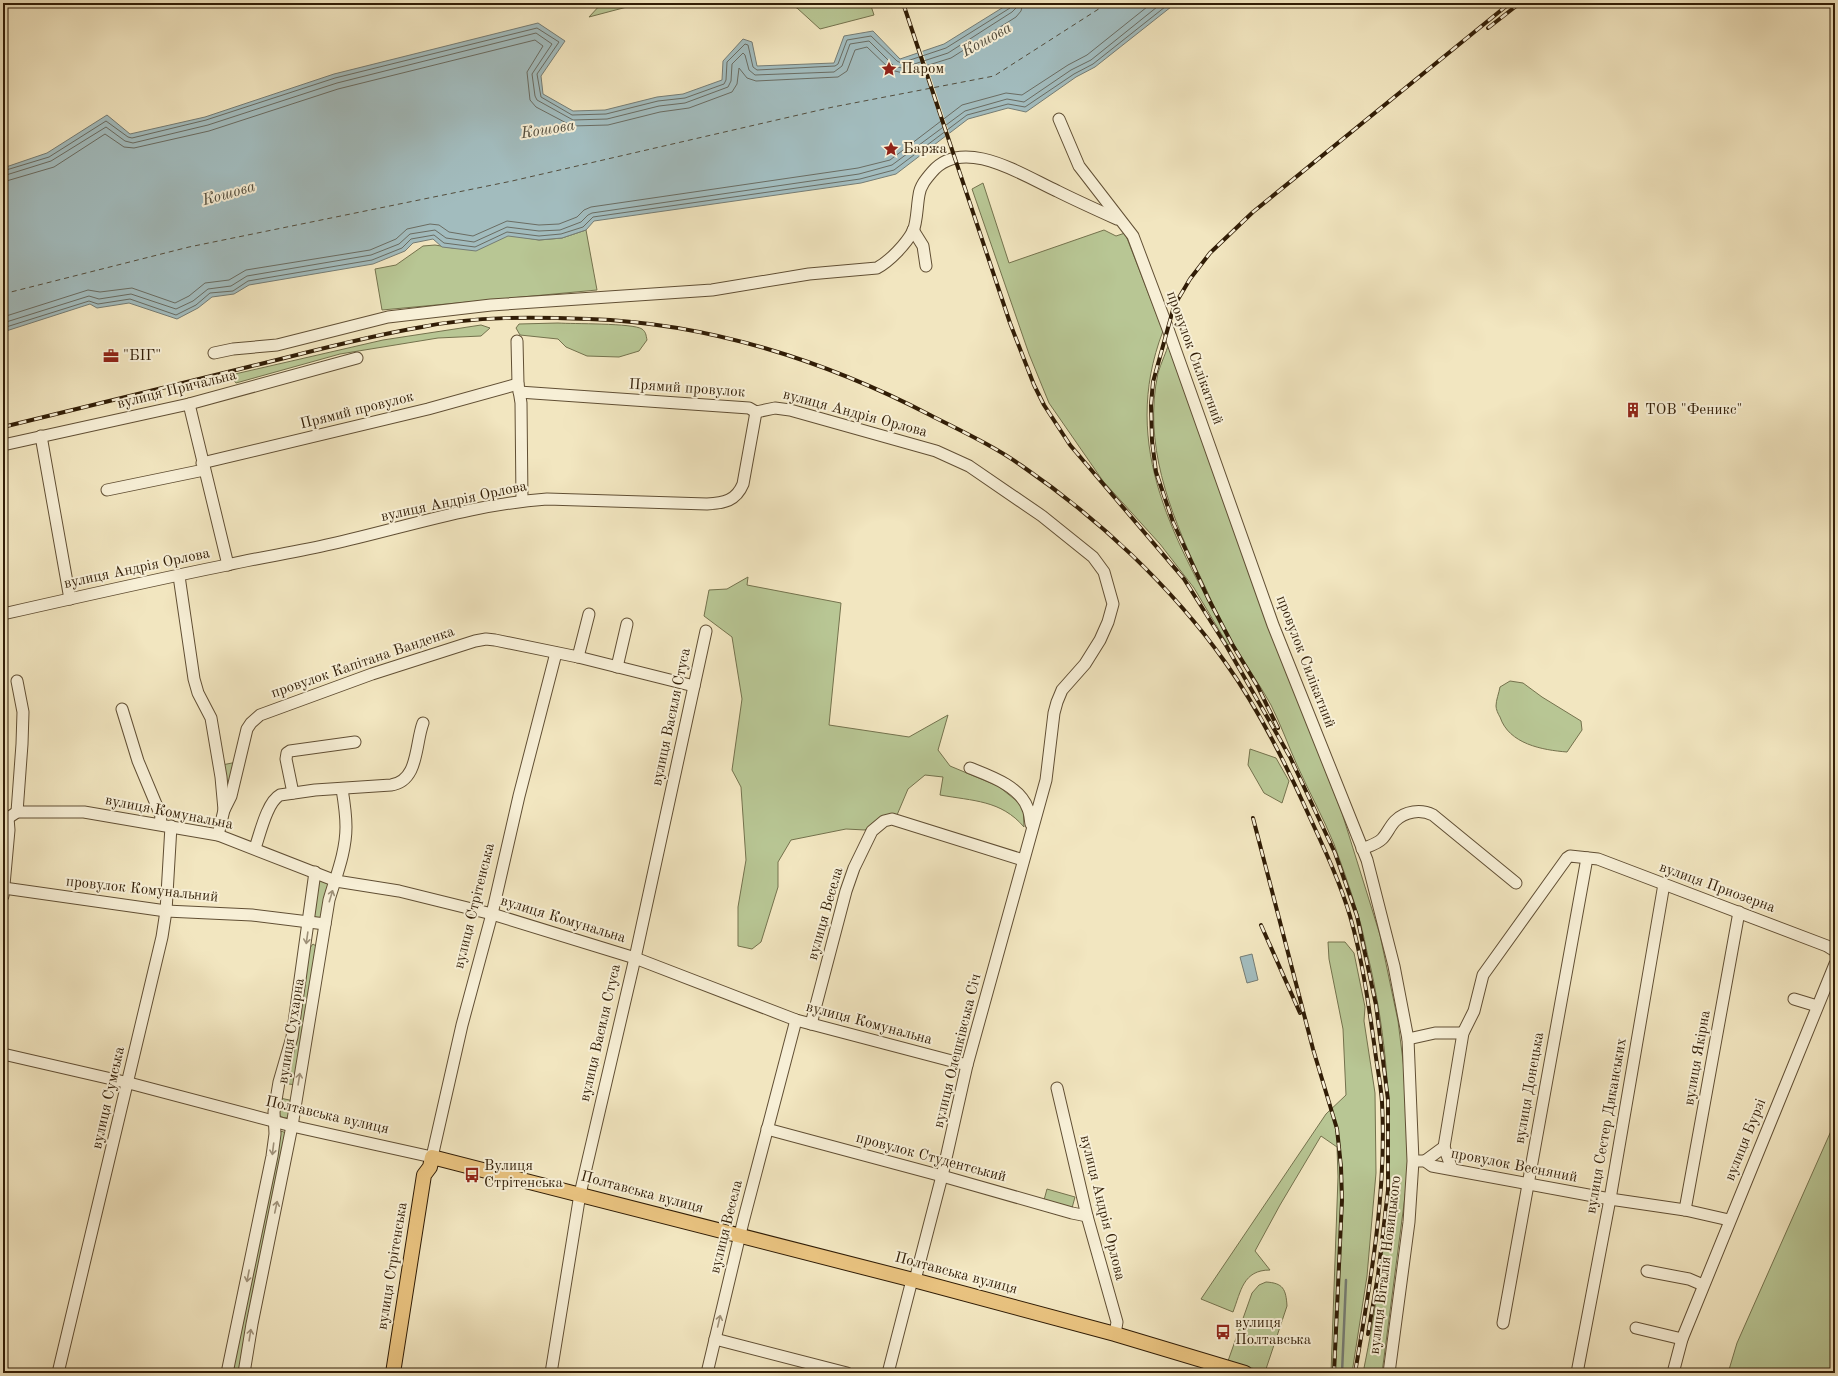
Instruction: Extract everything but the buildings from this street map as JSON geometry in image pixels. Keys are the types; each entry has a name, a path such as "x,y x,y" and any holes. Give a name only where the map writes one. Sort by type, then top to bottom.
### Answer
{"main road":[{"name":"Полтавська вулиця","path":"431,1162 580,1194 914,1280 1115,1334 1245,1373"},
{"name":"вулиця Стрітенська","path":"393,1373 424,1175 431,1162"},
{"name":"вулиця Стрітенська","path":"401,1373 433,1178 431,1162"}],"street":[{"name":"провулок Силікатний","path":"1059,119 1078,166 1133,236 1168,329 1273,625 1367,860 1394,966 1408,1039 1414,1161"},
{"path":"214,354 233,349 277,345 388,317 491,305 712,290 809,274 877,268 886,264 913,230 919,192 924,180 935,168 950,159 962,156 984,160 1004,166 1120,220"},
{"path":"913,230 923,246 926,266"},
{"path":"517,341 522,501"},
{"name":"вулиця Причальна","path":"3,444 189,404 357,358"},
{"name":"Прямий провулок","path":"107,490 428,409 519,388 749,408 756,412"},
{"path":"189,404 203,467 228,565"},
{"name":"вулиця Андрія Орлова","path":"3,614 228,565 288,554 362,537 416,522 522,501 547,499 707,504 722,503 733,499 740,492 743,484 756,412 775,408 790,410 936,451 969,466 1042,516 1093,557 1104,572 1113,604 1108,622 1100,640 1085,664 1062,690 1057,702 1054,713 1046,780 1032,829"},
{"path":"41,436 70,599"},
{"path":"179,576 194,679 198,693 211,718 221,777 224,810 218,835"},
{"path":"578,657 589,614"},
{"path":"617,667 627,624"},
{"name":"вулиця Василя Стуса","path":"551,1373 580,1194 635,958 706,631"},
{"name":"провулок Капітана Ванденка","path":"224,810 232,788 244,738 251,723 260,715 372,674 481,640 490,639 578,657 694,686"},
{"name":"вулиця Стрітенська","path":"431,1162 462,1025 492,914 519,796 556,653"},
{"path":"4,892 9,830 5,818 18,812 22,744 23,712 16,681"},
{"name":"вулиця Сумська","path":"58,1373 129,1082 162,937 166,911 165,825 138,761 122,709"},
{"path":"255,848 274,800 280,795 397,784 405,780 412,768 423,723"},
{"path":"293,793 286,758 287,753 290,751 355,742"},
{"path":"970,768 1002,781 1015,792 1024,801 1028,809 1032,829"},
{"name":"вулиця Сухарна","path":"244,1373 253,1317 292,1126 329,900 336,881 346,828 342,789"},
{"name":"вулиця Комунальна","path":"18,812 84,812 218,835 255,848 336,881 399,892 492,914 635,958 796,1020 967,1065"},
{"path":"1362,849 1378,842 1396,821 1404,815 1413,812 1428,812 1516,883"},
{"name":"вулиця Весела","path":"811,1024 846,891 854,868 872,831 877,826 884,821 892,820 1023,860"},
{"name":"вулиця Олешківська Січ","path":"888,1373 942,1176 967,1065 1032,829"},
{"path":"1452,1169 1444,1147 1463,1033 1474,1011 1483,976 1567,858 1573,855 1588,858"},
{"name":"вулиця Приозерна","path":"1588,858 1598,859 1739,912 1827,946 1835,952"},
{"name":"вулиця Донецька","path":"1503,1324 1588,858"},
{"name":"вулиця Сухарна","path":"227,1373 272,1156 275,1134 274,1122 279,1082 292,1037 315,872"},
{"name":"вулиця Сестер Диканських","path":"1577,1373 1610,1199 1664,884"},
{"name":"провулок Комунальний","path":"4,892 166,911 252,915 325,924"},
{"name":"вулиця Якірна","path":"1686,1210 1739,912"},
{"name":"вулиця Бурзі","path":"1673,1373 1682,1338 1835,964"},
{"path":"1794,999 1818,1006"},
{"name":"вулиця Весела","path":"707,1373 740,1236 796,1020"},
{"path":"1408,1039 1435,1033 1463,1033"},
{"name":"Полтавська вулиця","path":"3,1054 129,1082 274,1122 431,1162"},
{"name":"вулиця Андрія Орлова","path":"1058,1088 1088,1216 1117,1322 1115,1334"},
{"name":"провулок Студентський","path":"767,1129 1072,1213 1088,1216"},
{"path":"1425,1161 1444,1147"},
{"name":"провулок Весняний","path":"1414,1161 1425,1161 1432,1166 1610,1199 1686,1210 1730,1220"},
{"name":"вулиця Віталія Новицького","path":"1389,1373 1409,1222 1414,1161"},
{"path":"1647,1271 1689,1279 1704,1284"},
{"path":"1636,1328 1682,1338"},
{"path":"715,1339 847,1373"}],"green space":[{"path":"602,3 642,3 589,17"},
{"path":"784,3 870,3 874,15 820,29 797,8"},
{"path":"983,183 1009,263 1104,230 1116,236 1125,233 1163,331 1151,374 1147,415 1151,455 1160,493 1174,531 1191,569 1231,643 1228,645 1194,588 1160,544 1103,481 1049,403 1029,354 972,189"},
{"path":"586,230 597,290 382,310 375,269 396,265 423,246 435,245 453,248 509,235 539,240 562,238"},
{"path":"558,323 636,327 644,331 647,340 639,351 619,357 587,356 566,347 558,339 520,335 516,328 519,324"},
{"path":"481,325 490,328 481,336 438,338 340,354 236,383 233,379 235,374 383,340"},
{"path":"1169,343 1269,627 1342,813 1380,935 1398,1021 1404,1069 1408,1142 1407,1181 1382,1373 1363,1373 1373,1322 1380,1271 1386,1221 1389,1171 1389,1121 1386,1071 1380,1020 1371,969 1359,918 1330,834 1297,765 1271,705 1229,636 1177,525 1162,476 1156,450 1154,425 1154,399 1158,373"},
{"path":"748,577 747,585 841,603 829,725 909,737 948,715 938,750 950,766 998,786 1023,806 1024,827 1006,811 986,803 940,795 943,777 925,775 908,789 897,815 880,819 865,830 846,829 791,840 778,862 778,887 761,942 752,949 738,946 738,907 746,860 741,787 732,770 742,699 732,637 704,616 709,590 727,589"},
{"path":"1510,681 1523,683 1542,697 1581,721 1582,730 1567,752 1528,744 1511,734 1504,726 1497,712 1496,704 1500,687"},
{"path":"1250,749 1276,758 1289,781 1282,803 1264,793 1248,765"},
{"path":"237,762 227,797 222,765"},
{"path":"321,880 328,883 322,918 313,917 319,882"},
{"path":"1328,942 1345,942 1354,953 1365,1007 1364,1021 1375,1093 1376,1173 1367,1276 1352,1373 1331,1373 1338,1177 1337,1147 1321,1136 1280,1205 1255,1251 1270,1270 1261,1271 1254,1274 1244,1283 1233,1312 1201,1299 1326,1114 1346,1095 1343,1029 1329,959"},
{"path":"313,944 316,946 296,1085 282,1083 294,1051 309,949"},
{"path":"280,1098 294,1101 290,1116 288,1117 284,1118 279,1115"},
{"path":"1835,1122 1835,1373 1728,1373 1737,1343"},
{"path":"282,1131 285,1133 285,1136 239,1373 230,1373 280,1133"},
{"path":"1047,1189 1075,1197 1072,1208 1044,1200"},
{"path":"1266,1282 1276,1284 1282,1288 1286,1295 1287,1306 1265,1372 1228,1361 1252,1293 1259,1285"}],"water":[{"name":"Кошова","path":"1010,3 1176,3 1095,67 1076,77 1026,112 1008,108 968,119 896,174 861,183 594,221 586,230 562,238 539,240 508,236 476,251 442,247 433,239 413,243 405,251 373,264 249,285 234,294 212,297 198,308 177,319 129,303 97,308 90,304 3,332 3,168 47,153 107,115 130,134 205,117 334,74 538,23 565,41 541,76 543,94 573,111 605,110 657,97 683,94 722,80 723,61 743,39 752,42 757,66 834,63 844,36 873,31 900,59 944,44"},
{"path":"1252,954 1258,980 1247,983 1240,957"}],"pier":[{"path":"922,50 950,135 946,138 917,51"}],"waterway":[{"path":"1342,1373 1346,1280"}],"ferry route":[{"path":"3,294 189,247 512,181 833,107 994,76 1108,3"}],"railway":[{"path":"903,3 1010,323 1034,385 1044,405 1070,445 1184,579 1227,647 1290,757 1335,853 1357,916 1376,1005 1388,1100 1388,1190 1378,1275 1368,1334"},
{"path":"1278,728 1258,687 1232,644 1208,598 1173,522 1156,472 1152,441 1151,405 1153,382 1174,306 1190,279 1210,253 1253,212 1510,3"},
{"path":"1488,28 1520,3"},
{"path":"3,427 335,346 442,323 505,318 589,319 634,322 678,328 765,348 808,362 850,378 930,415 977,439 1022,466 1050,486 1106,531 1158,581 1204,634 1237,679 1279,752 1324,848 1341,889 1350,916 1362,965 1380,1083 1383,1136 1380,1204 1376,1238 1355,1373"},
{"path":"1253,818 1313,1049 1337,1129 1341,1167 1342,1200 1334,1373"},
{"path":"1261,925 1300,1013"}],"place":[{"name":"Паром","path":"889,69"},
{"name":"Баржа","path":"891,149"},
{"name":"\"БІГ\"","path":"111,356"},
{"name":"ТОВ \"Феникс\"","path":"1633,410"},
{"name":"Вулиця Стрітенська","path":"472,1175"},
{"name":"вулиця Полтавська","path":"1223,1332"}]}
